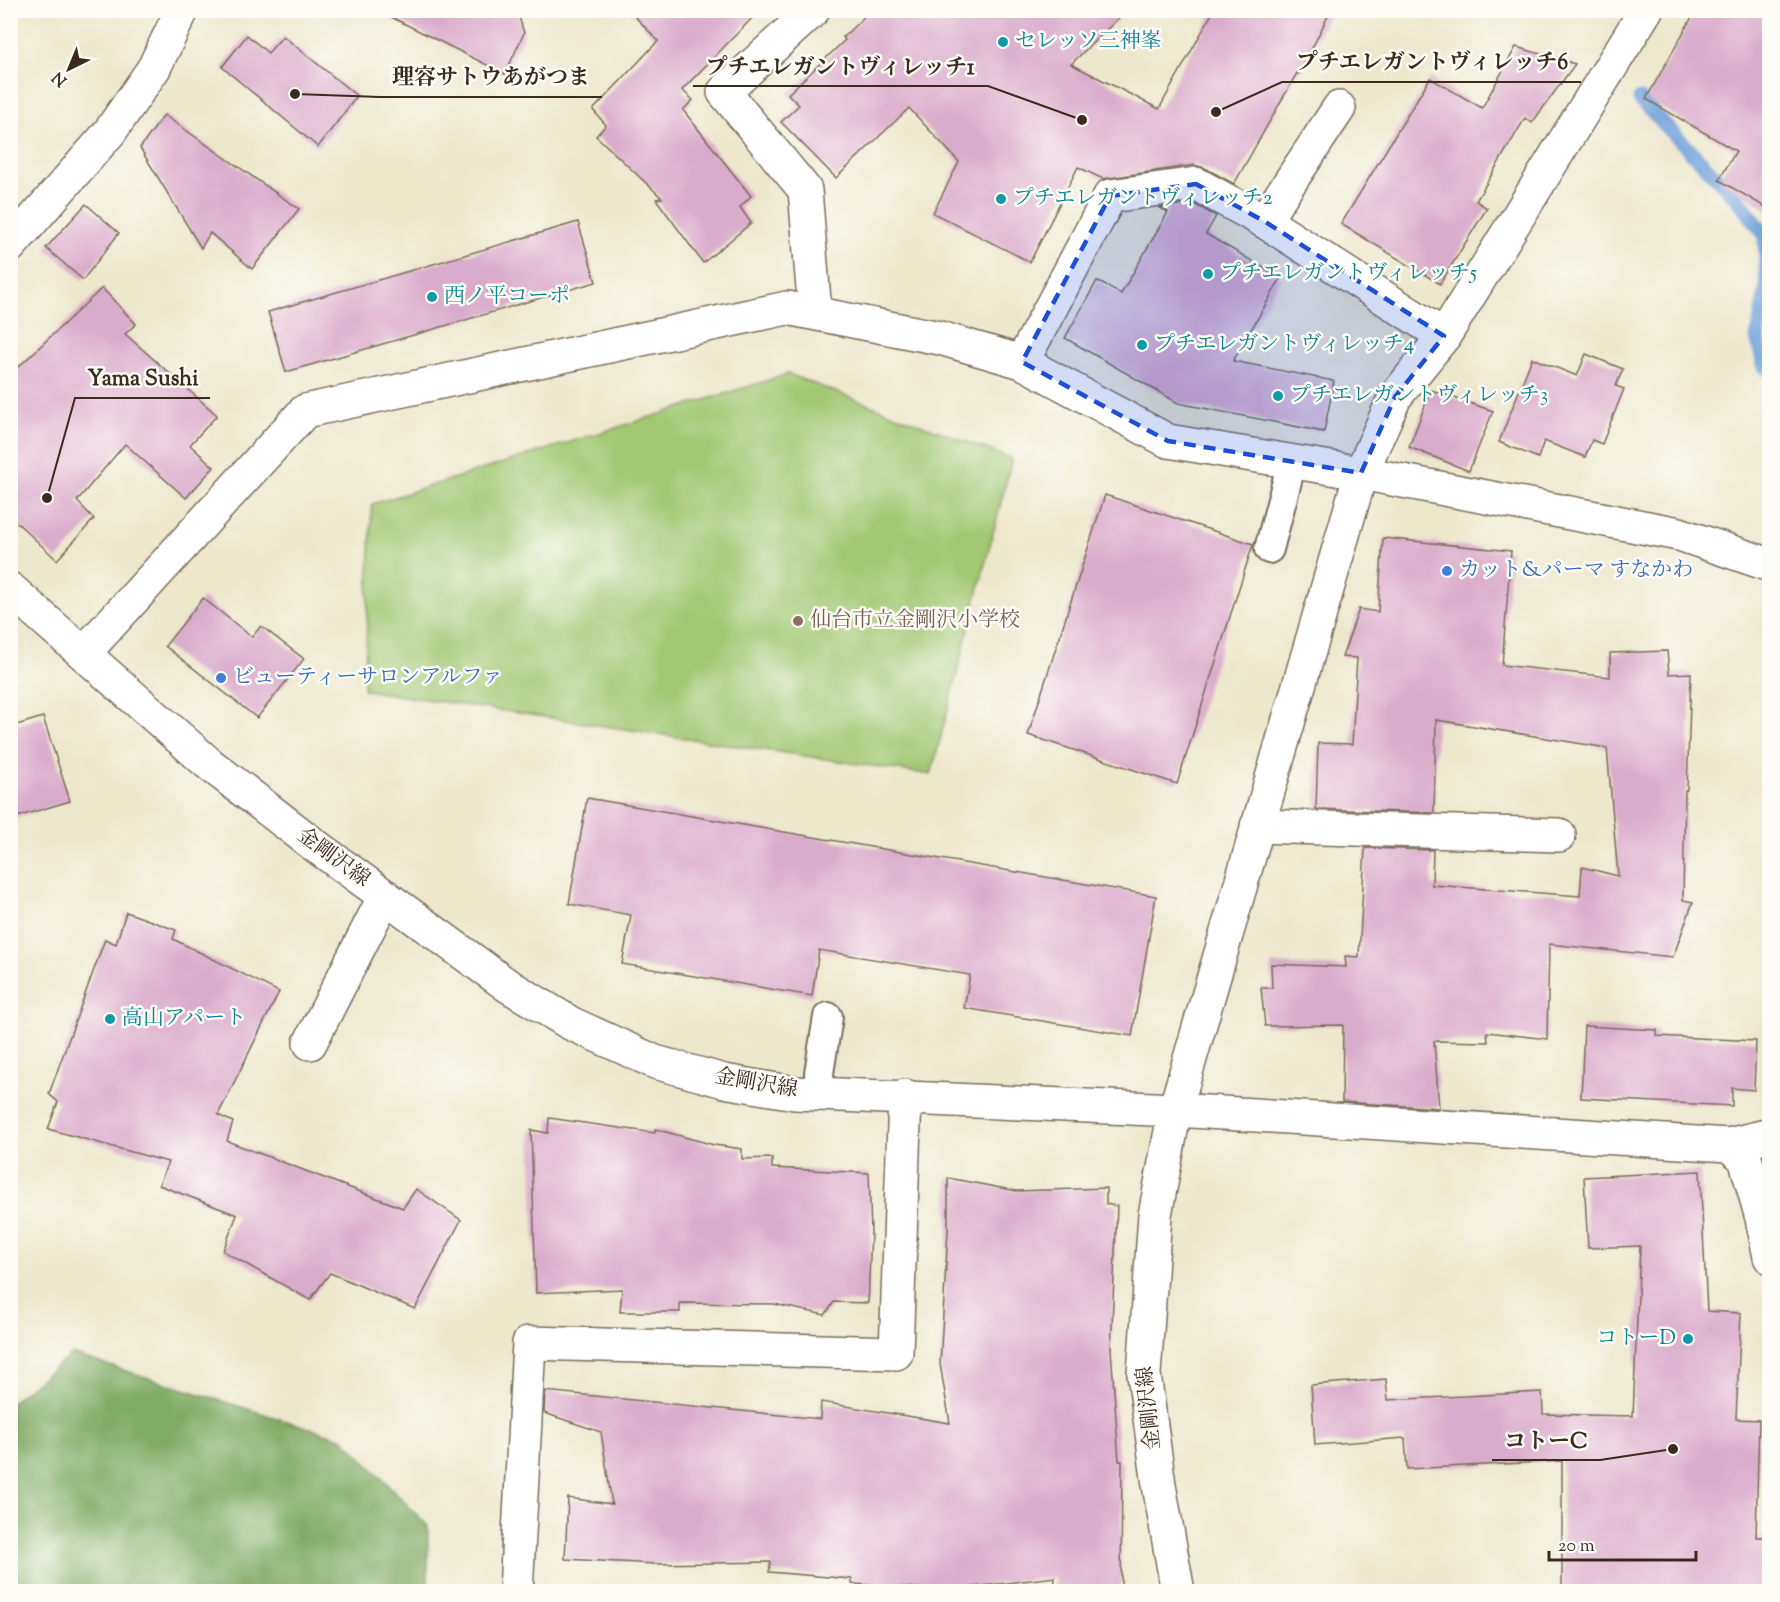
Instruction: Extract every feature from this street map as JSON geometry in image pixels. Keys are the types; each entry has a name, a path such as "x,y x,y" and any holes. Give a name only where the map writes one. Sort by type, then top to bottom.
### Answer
{"street":[{"path":"10,246 109,133 154,68 182,10"},
{"path":"797,315 805,190 724,92 813,10"},
{"path":"1646,10 1444,336 1395,397 1361,473 1174,1110 1728,1145 1770,1135"},
{"path":"1264,221 1339,108"},
{"path":"1022,362 1110,196 1196,184 1264,221 1444,336"},
{"path":"84,653 305,411 797,315 940,338 1022,362 1168,441 1361,473 1679,534 1770,565"},
{"name":"金剛沢線","path":"10,589 208,762 313,844 507,985 570,1023 655,1062 724,1081 795,1093 905,1096 1174,1110 1155,1215 1144,1374 1159,1485 1178,1592"},
{"path":"1257,826 1559,835"},
{"path":"310,1043 385,896"},
{"path":"516,1592 529,1343 896,1353 905,1096"},
{"path":"1728,1145 1745,1158 1770,1257"}],"lane":[{"path":"1269,549 1292,462"},
{"path":"820,1093 819,1073 828,1017"}],"highlighted area":[{"path":"1196,184 1264,221 1444,336 1395,397 1361,473 1168,441 1022,362 1110,196"}],"green space":[{"path":"788,374 1012,459 931,775 364,690 372,504"},
{"path":"72,1354 344,1439 428,1526 428,1591 11,1591 11,1402"}],"building":[{"path":"377,10 517,10 524,33 505,74"},
{"path":"629,10 760,10 682,90 693,100 683,110 751,196 740,207 751,223 703,263 656,199 662,198 596,136 606,125 593,110 658,41"},
{"path":"871,10 1127,10 1071,64 1159,109 1214,10 1331,10 1299,74 1297,73 1234,184 1205,168 1194,165 1103,179 1078,167 1030,262 933,213 959,162 909,108 836,178 781,122 799,105 788,94 845,40 843,37"},
{"path":"1696,10 1770,10 1770,210 1719,180 1736,151 1646,99"},
{"path":"247,35 268,53 283,36 357,96 318,147 222,67"},
{"path":"1516,47 1575,64 1532,123 1525,118 1476,201 1487,208 1440,284 1341,224 1430,78 1482,108"},
{"path":"164,115 299,209 252,269 210,233 201,248 140,148"},
{"path":"1192,203 1216,216 1206,234 1281,278 1233,361 1334,381 1324,432 1178,403 1065,338 1097,281 1121,294 1168,212 1160,208"},
{"path":"86,204 119,233 83,280 46,248"},
{"name":"西ノ平コーポ","path":"578,222 596,282 286,372 268,312"},
{"path":"102,288 136,324 125,334 217,415 190,445 214,467 186,498 125,444 77,501 94,519 57,560 10,516 10,375"},
{"path":"1586,354 1623,369 1616,386 1624,389 1602,444 1592,440 1585,457 1544,441 1538,458 1499,442 1532,358 1577,376"},
{"path":"1431,390 1493,411 1469,471 1409,447"},
{"path":"1105,495 1253,544 1177,784 1028,735"},
{"path":"1383,538 1511,551 1502,665 1610,677 1610,653 1667,651 1669,674 1691,673 1687,790 1685,790 1683,900 1693,902 1673,957 1549,944 1547,1039 1487,1032 1488,1042 1434,1041 1439,1108 1342,1102 1343,1025 1265,1026 1261,988 1272,988 1271,964 1346,967 1345,956 1359,957 1365,848 1433,850 1432,885 1580,896 1582,867 1618,876 1607,748 1436,720 1434,813 1316,809 1318,743 1352,744 1357,658 1342,657 1359,609 1378,612"},
{"path":"203,598 252,637 261,626 304,659 257,718 165,646"},
{"path":"43,717 70,801 10,819 10,727"},
{"path":"587,798 1156,896 1132,1036 964,1008 970,975 819,950 812,996 622,964 631,915 569,904"},
{"path":"126,912 176,930 173,939 279,992 218,1115 233,1122 227,1141 403,1208 416,1189 461,1220 415,1309 330,1273 310,1300 223,1251 237,1215 159,1185 168,1162 48,1129 58,1102 49,1094 105,939 116,944"},
{"path":"1584,1026 1657,1030 1657,1036 1756,1041 1754,1090 1732,1088 1732,1106 1581,1098"},
{"path":"549,1118 655,1133 655,1129 714,1145 742,1149 742,1159 772,1158 772,1168 869,1173 871,1232 868,1303 834,1302 825,1315 774,1304 680,1303 680,1312 620,1312 622,1289 536,1293 531,1130 548,1133"},
{"path":"1700,1171 1707,1311 1741,1313 1736,1419 1759,1420 1756,1537 1770,1537 1770,1592 1562,1592 1562,1461 1407,1469 1405,1438 1315,1445 1311,1385 1386,1379 1388,1400 1542,1392 1543,1414 1633,1416 1640,1246 1588,1248 1584,1177"},
{"path":"948,1178 1017,1191 1106,1188 1106,1204 1117,1206 1111,1349 1119,1461 1122,1461 1121,1592 1054,1592 1055,1577 949,1590 852,1584 852,1579 769,1572 771,1562 655,1564 565,1559 568,1498 612,1504 601,1432 544,1413 545,1391 820,1419 821,1402 950,1423 940,1364 948,1231"}],"waterway":[{"path":"1640,99 1741,203 1765,235 1767,286 1757,338 1765,367 1770,371"}],"place":[{"name":"セレッソ三神峯","path":"1003,42"},
{"name":"理容サトウあがつま","path":"295,94"},
{"name":"プチエレガントヴィレッチ6","path":"1216,112"},
{"name":"プチエレガントヴィレッチ1","path":"1082,120"},
{"name":"プチエレガントヴィレッチ2","path":"1001,199"},
{"name":"プチエレガントヴィレッチ5","path":"1208,274"},
{"name":"西ノ平コーポ","path":"432,297"},
{"name":"プチエレガントヴィレッチ4","path":"1142,345"},
{"name":"プチエレガントヴィレッチ3","path":"1278,396"},
{"name":"Yama Sushi","path":"47,498"},
{"name":"カット&パーマ すなかわ","path":"1447,571"},
{"name":"仙台市立金剛沢小学校","path":"798,621"},
{"name":"ビューティーサロンアルファ","path":"221,678"},
{"name":"高山アパート","path":"110,1019"},
{"name":"コトーD","path":"1688,1339"},
{"name":"コトーC","path":"1673,1449"}]}
